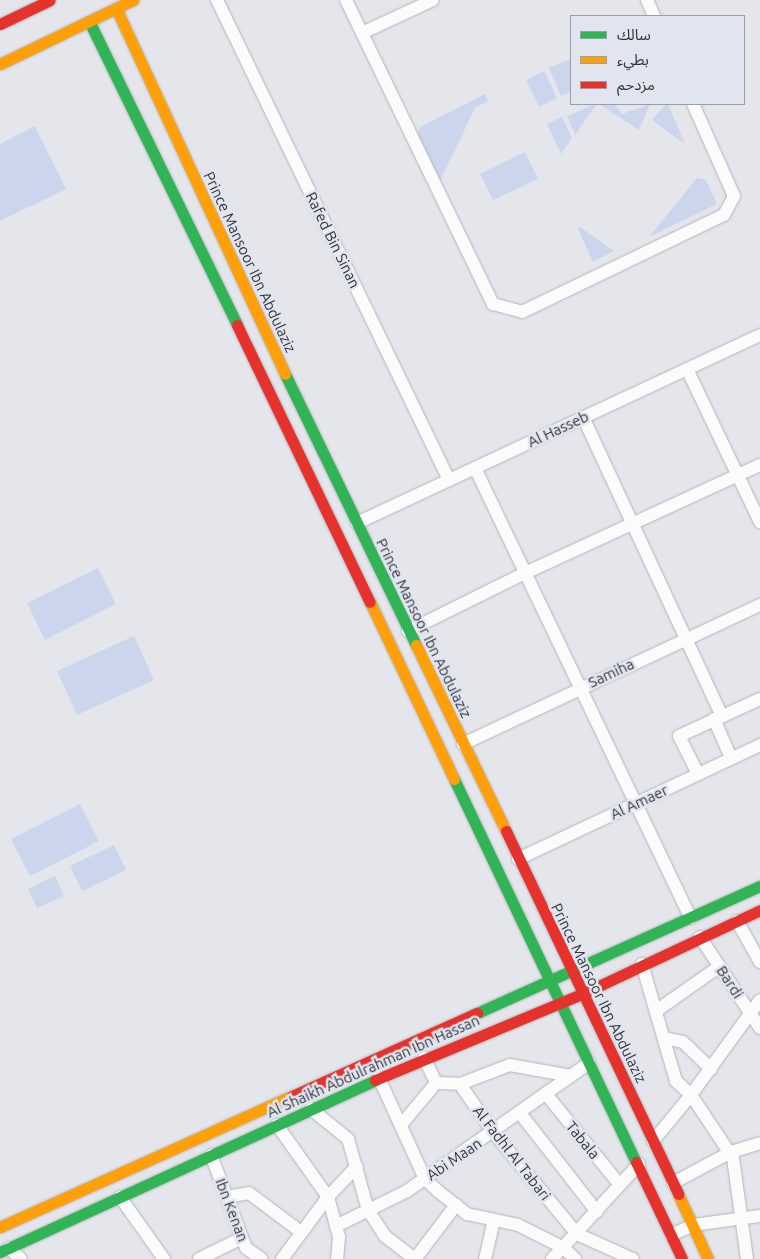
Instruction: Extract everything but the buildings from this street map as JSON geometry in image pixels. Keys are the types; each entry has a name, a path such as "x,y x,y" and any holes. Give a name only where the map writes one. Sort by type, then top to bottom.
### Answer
{"street":[{"path":"0,24 50,0"},
{"path":"0,64 133,0"},
{"name":"Rafed Bin Sinan","path":"217,0 449,480"},
{"path":"346,0 493,304 522,312 724,215 734,196 693,105"},
{"path":"362,33 433,0"},
{"path":"647,0 654,15"},
{"name":"Prince Mansoor Ibn Abdulaziz","path":"116,8 129,70 266,384 549,982 561,1002 639,1164 682,1259"},
{"name":"Prince Mansoor Ibn Abdulaziz","path":"89,21 129,70 357,523 571,971 584,993 708,1259"},
{"name":"Al Hasseb","path":"357,523 760,335"},
{"path":"687,369 760,522"},
{"path":"583,417 686,638 718,718 731,758"},
{"path":"408,631 525,572 760,465"},
{"path":"475,468 691,918"},
{"name":"Samiha","path":"463,744 580,687 760,605"},
{"path":"698,774 679,736 760,699"},
{"name":"Al Amaer","path":"518,859 760,745"},
{"name":"Al Shaikh Abdulrahman Ibn Hassan","path":"0,1227 760,886"},
{"name":"Al Shaikh Abdulrahman Ibn Hassan","path":"5,1250 424,1058 584,993 760,910"},
{"path":"737,921 760,962"},
{"name":"Bardi","path":"700,937 760,1028"},
{"path":"642,964 676,1081 691,1095 731,1152 739,1218 747,1259"},
{"path":"656,1011 720,966"},
{"path":"653,1141 691,1095 760,1000"},
{"path":"664,1038 683,1042 710,1069"},
{"path":"424,1058 436,1083"},
{"name":"Abi Maan","path":"336,1226 425,1178 589,1063"},
{"path":"436,1083 460,1084 510,1065 571,1076"},
{"path":"379,1078 425,1178 467,1214 518,1225 564,1248 574,1259"},
{"path":"401,1125 436,1083"},
{"name":"Al Fadhl Al Tabari","path":"460,1084 493,1132 577,1234 633,1259"},
{"name":"Tabala","path":"546,1094 620,1185"},
{"path":"311,1109 348,1139 368,1210 385,1236 414,1259 456,1205"},
{"path":"520,1113 597,1212"},
{"path":"277,1125 328,1198 339,1237 337,1259"},
{"path":"673,1184 731,1152 760,1143"},
{"name":"Ibn Kenan","path":"211,1156 246,1248 262,1259"},
{"path":"552,1259 577,1234 639,1164"},
{"path":"282,1259 328,1198 357,1166"},
{"path":"228,1197 249,1193 301,1232"},
{"path":"120,1197 164,1259"},
{"path":"671,1235 693,1225 760,1216"},
{"path":"485,1259 494,1220"},
{"path":"199,1259 242,1238"},
{"path":"5,1250 21,1259"}],"shaded area":[{"path":"570,59 570,92 561,96 549,68"},
{"path":"544,71 557,98 539,107 526,80"},
{"path":"485,94 488,101 475,108 440,181 417,134 420,127"},
{"path":"593,105 596,105 575,135 567,116"},
{"path":"601,105 615,105 622,114 650,105 639,130"},
{"path":"665,105 668,105 685,144 652,120"},
{"path":"562,117 572,138 561,154 547,124"},
{"path":"35,126 66,189 0,221 0,144"},
{"path":"525,152 538,179 493,200 480,174"},
{"path":"697,178 706,180 717,204 649,237"},
{"path":"580,227 614,251 593,262 578,229"},
{"path":"98,568 116,604 45,640 27,603"},
{"path":"134,636 154,680 77,715 57,671"},
{"path":"80,804 99,841 30,876 11,839"},
{"path":"114,845 126,870 82,891 70,866"},
{"path":"55,876 64,896 37,908 28,889"}],"traffic: fast":[{"path":"89,21 237,325"},
{"path":"285,374 416,645"},
{"path":"454,779 636,1162"},
{"path":"477,1013 760,886"},
{"path":"0,1252 375,1080"}],"traffic: slow":[{"path":"0,64 133,0"},
{"path":"116,8 285,374"},
{"path":"370,602 454,779"},
{"path":"416,645 506,831"},
{"path":"0,1227 292,1096"},
{"path":"678,1194 708,1259"}],"traffic: jam":[{"path":"0,24 50,0"},
{"path":"237,325 370,602"},
{"path":"506,831 678,1194"},
{"path":"375,1080 584,993 760,910"},
{"path":"292,1096 477,1013"},
{"path":"636,1162 682,1259"}]}
